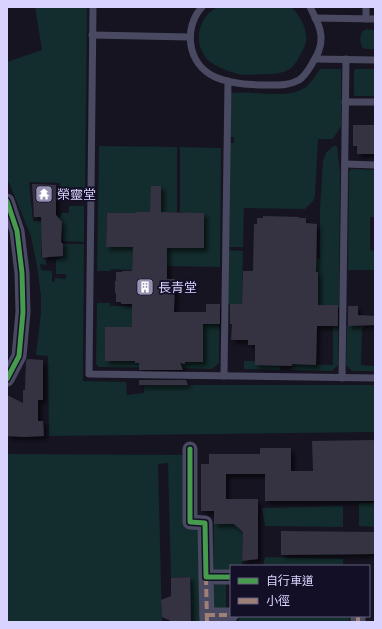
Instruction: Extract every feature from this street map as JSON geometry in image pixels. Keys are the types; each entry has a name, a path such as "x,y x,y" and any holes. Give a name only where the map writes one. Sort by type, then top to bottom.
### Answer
{"street":[{"path":"7,201 17,230 22,273 23,312 19,356 7,379"},
{"path":"190,448 190,522 205,523 207,618 230,615"},
{"path":"206,577 230,576"}],"lane":[{"path":"93,7 89,374 375,378"},
{"path":"202,7 193,21 190,31 190,42 198,62 204,70 213,76 246,85 286,85 300,80 315,59 322,39 320,27 310,7"},
{"path":"366,7 366,19"},
{"path":"315,18 375,19"},
{"path":"92,35 190,37"},
{"path":"315,59 375,60"},
{"path":"342,378 346,59"},
{"path":"224,376 228,81"},
{"path":"345,102 375,102"},
{"path":"345,164 375,165"}],"green space":[{"path":"35,7 87,7 85,198 70,198 70,192 59,191 60,183 29,182 33,221 49,222 42,229 41,255 42,258 46,259 46,265 40,264 41,270 52,271 52,282 55,282 55,278 66,279 66,274 56,274 56,260 62,254 63,244 84,244 83,381 126,382 127,395 144,393 144,385 375,385 375,432 49,436 48,356 36,355 41,313 41,296 37,266 31,236 7,178 7,62 42,50"},
{"path":"218,7 291,7 301,20 306,32 306,43 295,64 291,68 280,73 243,75 226,70 209,61 202,52 199,35 201,24 204,19"},
{"path":"366,29 375,30 375,49 366,49 362,47 360,39 362,32"},
{"path":"320,69 341,69 341,126 333,139 318,139 315,195 313,201 305,209 244,208 243,247 229,247 230,143 234,143 234,137 230,137 231,93 291,93 307,86"},
{"path":"375,69 375,96 354,95 354,70"},
{"path":"99,146 177,147 177,212 107,213 106,247 133,247 132,270 111,269 110,271 97,271"},
{"path":"333,146 337,146 340,172 339,307 308,305 318,288 318,272 315,272 315,259 320,259 320,209 323,161 326,153"},
{"path":"180,147 221,148 220,267 167,266 167,248 204,248 204,215 180,212"},
{"path":"351,169 375,170 375,217 370,217 370,250 375,251 375,270 348,270 349,172"},
{"path":"69,206 84,206 84,242 63,241 63,231 55,230 57,220 62,213 69,213"},
{"path":"229,250 243,251 242,304 228,305"},
{"path":"97,303 110,303 110,306 132,306 132,327 105,327 105,361 135,361 135,363 149,363 175,368 99,367 96,364"},
{"path":"167,322 186,324 219,323 219,363 212,369 178,368 178,363 185,364 185,362 203,362 203,328"},
{"path":"338,325 338,365 332,371 292,370 292,364 333,365 333,326"},
{"path":"347,325 365,326 362,329 361,365 375,366 375,371 352,371 346,365"},
{"path":"244,361 255,361 255,365 280,365 280,370 244,369"},
{"path":"7,454 186,455 186,526 203,526 204,622 191,622 189,577 171,578 168,463 158,464 162,622 7,622"},
{"path":"359,503 375,503 375,527 359,526"},
{"path":"343,506 343,527 265,526 262,508"},
{"path":"227,517 243,532 242,565 230,565 230,572 213,571 214,524"},
{"path":"265,557 343,559 343,565 263,565"},
{"path":"226,584 226,610 208,610 211,585"},
{"path":"239,617 349,617 349,622 239,622"}],"building":[{"path":"353,125 375,125 375,154 357,154 357,146 353,146"},
{"path":"32,184 56,185 56,215 62,222 61,242 63,244 63,256 42,258 41,217 34,217"},
{"name":"長青堂","path":"151,186 161,186 161,212 204,213 204,248 167,248 167,279 175,279 174,312 206,312 206,304 220,304 220,324 203,324 203,362 185,362 185,364 180,363 183,370 139,370 139,363 135,363 135,361 105,361 105,327 132,327 132,304 121,304 121,302 116,302 115,281 116,272 132,271 133,247 106,247 107,213 150,212"},
{"path":"263,216 306,218 306,223 317,224 316,272 318,272 318,305 338,305 338,326 317,326 316,365 255,365 255,345 248,345 248,340 231,340 232,324 230,324 230,304 242,304 243,271 253,271 254,224 257,224 257,218 263,218"},
{"path":"348,306 358,306 358,315 375,316 375,325 348,326"},
{"path":"27,359 43,360 43,400 38,400 38,421 43,421 44,436 7,436 7,395 23,403"},
{"path":"139,380 186,380 188,385 139,385"},
{"path":"375,440 375,501 265,501 265,474 226,474 226,499 258,499 258,559 242,561 243,532 234,524 214,524 214,511 201,511 201,464 209,464 209,454 260,454 260,448 291,448 291,471 313,471 312,441"},
{"path":"281,531 375,532 375,554 281,555"},
{"path":"190,577 191,622 173,622 162,617 161,600 171,596 171,578"}],"marked path":[{"path":"206,577 207,622"},
{"path":"207,615 230,615"},
{"path":"358,617 358,622"}],"cycle path":[{"path":"7,201 17,231 22,273 23,312 19,356 7,379"},
{"path":"190,449 190,522 205,523 206,577 230,577"}],"place":[{"name":"榮靈堂","path":"44,194"},
{"name":"長青堂","path":"145,287"}]}
